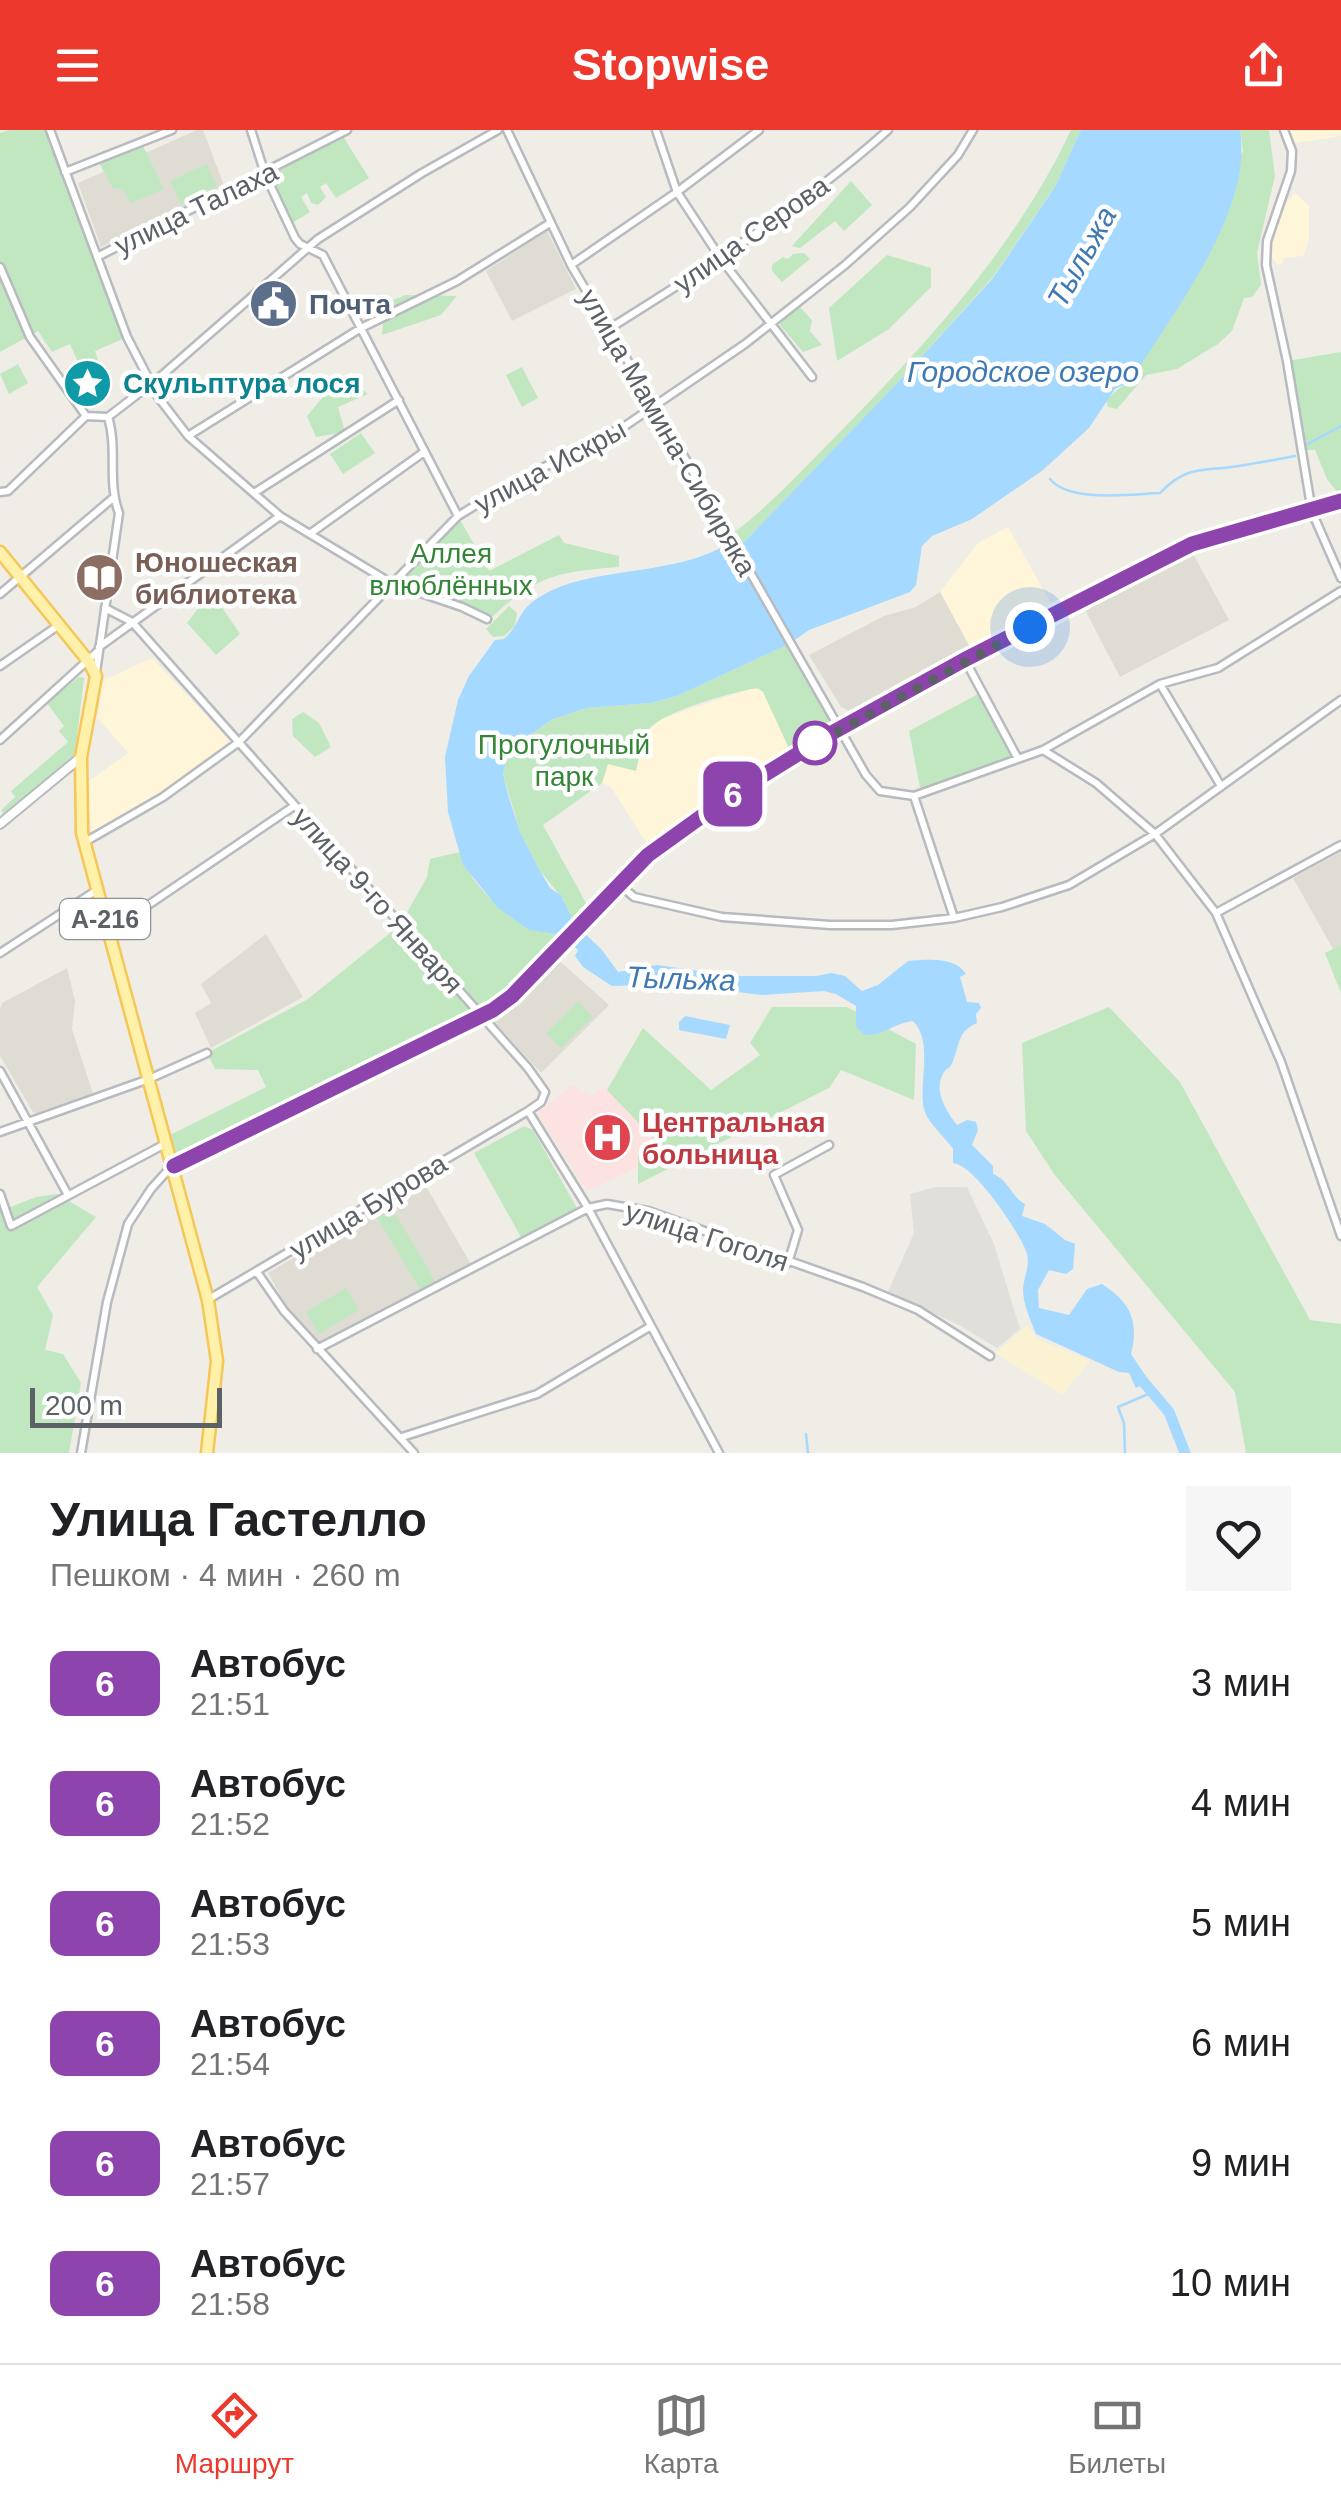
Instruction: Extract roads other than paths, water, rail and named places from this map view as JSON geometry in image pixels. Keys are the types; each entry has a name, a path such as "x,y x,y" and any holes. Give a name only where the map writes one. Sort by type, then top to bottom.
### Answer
{"main road":[{"path":"0,552 89,662 96,676"},
{"name":"А-216","path":"96,676 81,757 84,842 208,1300 216,1361 207,1453"}],"street":[{"path":"50,130 127,336 151,384 188,436 280,516 391,583 487,619"},
{"path":"65,172 172,130"},
{"path":"251,130 265,174 295,238 323,254 458,516"},
{"name":"улица Талаха","path":"97,257 348,130"},
{"path":"0,500 4,491 86,416 108,417 310,246 438,163 498,130"},
{"name":"улица Мамина-Сибиряка","path":"507,130 570,265 871,784 880,791 914,796"},
{"path":"656,130 677,192 721,259 812,376"},
{"path":"570,265 759,130"},
{"name":"улица Серова","path":"607,330 721,259 846,168 888,130"},
{"name":"улица Искры","path":"84,842 163,797 239,742 458,516 654,408 845,265 910,207 958,155 973,130"},
{"path":"1284,130 1292,151 1291,171 1267,241 1266,265 1287,361 1312,512 1341,578"},
{"path":"188,436 361,328 457,281 550,223"},
{"path":"0,267 30,337 86,416"},
{"path":"254,492 399,400"},
{"path":"96,676 119,513 113,498 114,436 108,417"},
{"path":"310,534 424,452"},
{"path":"0,594 113,498"},
{"path":"80,1453 107,1302 128,1224 151,1189 174,1166 482,1016 512,996 648,855 677,832 839,729 964,660 1192,544 1341,501"},
{"path":"0,740 89,662 99,648 280,516"},
{"path":"954,918 914,796 1043,750 1160,684 1218,668 1341,591"},
{"path":"105,608 132,622"},
{"name":"улица 9-го Января","path":"132,622 545,1092 541,1102 528,1112"},
{"path":"0,666 59,625"},
{"path":"964,660 1017,757"},
{"path":"1160,684 1221,786"},
{"path":"619,884 634,898 722,917 830,925 892,925 954,918 1002,907 1069,886 1155,834 1341,700"},
{"path":"1043,750 1096,783 1155,834 1216,913 1281,1062 1341,1236"},
{"path":"0,824 81,757"},
{"path":"109,932 294,806"},
{"path":"1216,913 1341,845"},
{"path":"0,954 97,890"},
{"path":"0,1132 149,1079 207,1052"},
{"path":"0,1071 68,1195"},
{"path":"528,1112 588,1208 719,1453"},
{"name":"улица Бурова","path":"208,1300 528,1112"},
{"path":"0,1194 12,1226 168,1142"},
{"path":"788,1263 798,1230 774,1174 828,1144"},
{"name":"улица Гоголя","path":"317,1349 588,1208 607,1204 648,1212 863,1287 910,1306 990,1356"},
{"path":"256,1272 317,1349 414,1453"},
{"path":"402,1437 537,1394 651,1326"}],"water":[{"name":"Городское озеро","path":"1081,130 1240,130 1241,162 1234,194 1206,260 1131,381 1115,389 1089,428 1043,470 972,519 932,536 922,546 916,585 910,592 809,630 789,644 677,696 651,703 586,708 551,720 522,741 506,761 503,774 520,832 540,871 550,888 561,895 574,923 618,972 657,965 734,976 831,973 845,976 862,991 878,985 908,961 940,960 961,968 966,974 960,977 967,1002 979,1003 981,1008 976,1014 977,1023 963,1034 940,1081 942,1101 957,1125 967,1120 976,1122 978,1130 972,1145 993,1166 993,1174 1025,1204 1022,1216 1045,1224 1075,1244 1073,1269 1066,1274 1049,1270 1038,1290 1039,1308 1069,1315 1087,1289 1102,1284 1126,1306 1133,1322 1131,1354 1149,1381 1136,1388 1129,1373 1036,1334 1023,1295 1028,1261 1022,1242 983,1186 962,1166 953,1163 953,1149 924,1109 923,1040 913,1021 865,1035 856,1027 856,1006 824,991 762,995 671,984 612,986 583,967 575,956 578,950 563,935 529,930 498,908 463,865 448,812 445,757 458,700 469,676 495,640 504,639 531,603 559,587 582,580 685,561 733,541 740,544 746,540 993,278 1055,187"},
{"path":"685,1016 730,1025 726,1039 679,1030 679,1022"}],"waterway":[{"path":"1306,445 1341,426"},
{"path":"1050,479 1059,487 1086,494 1160,493 1193,472 1295,456"},
{"name":"Тыльжа","path":"1135,1372 1169,1412 1185,1453"},
{"path":"1125,1453 1124,1423 1118,1407 1153,1392"},
{"path":"806,1434 808,1453"}],"place":[{"name":"Почта","path":"274,304"},
{"name":"Скульптура лося","path":"88,383"},
{"name":"Юношеская библиотека","path":"100,578"},
{"name":"Центральная больница","path":"607,1138"}],"park label":[{"name":"Аллея влюблённых","path":"451,569"},
{"name":"Прогулочный парк","path":"564,760"}]}
